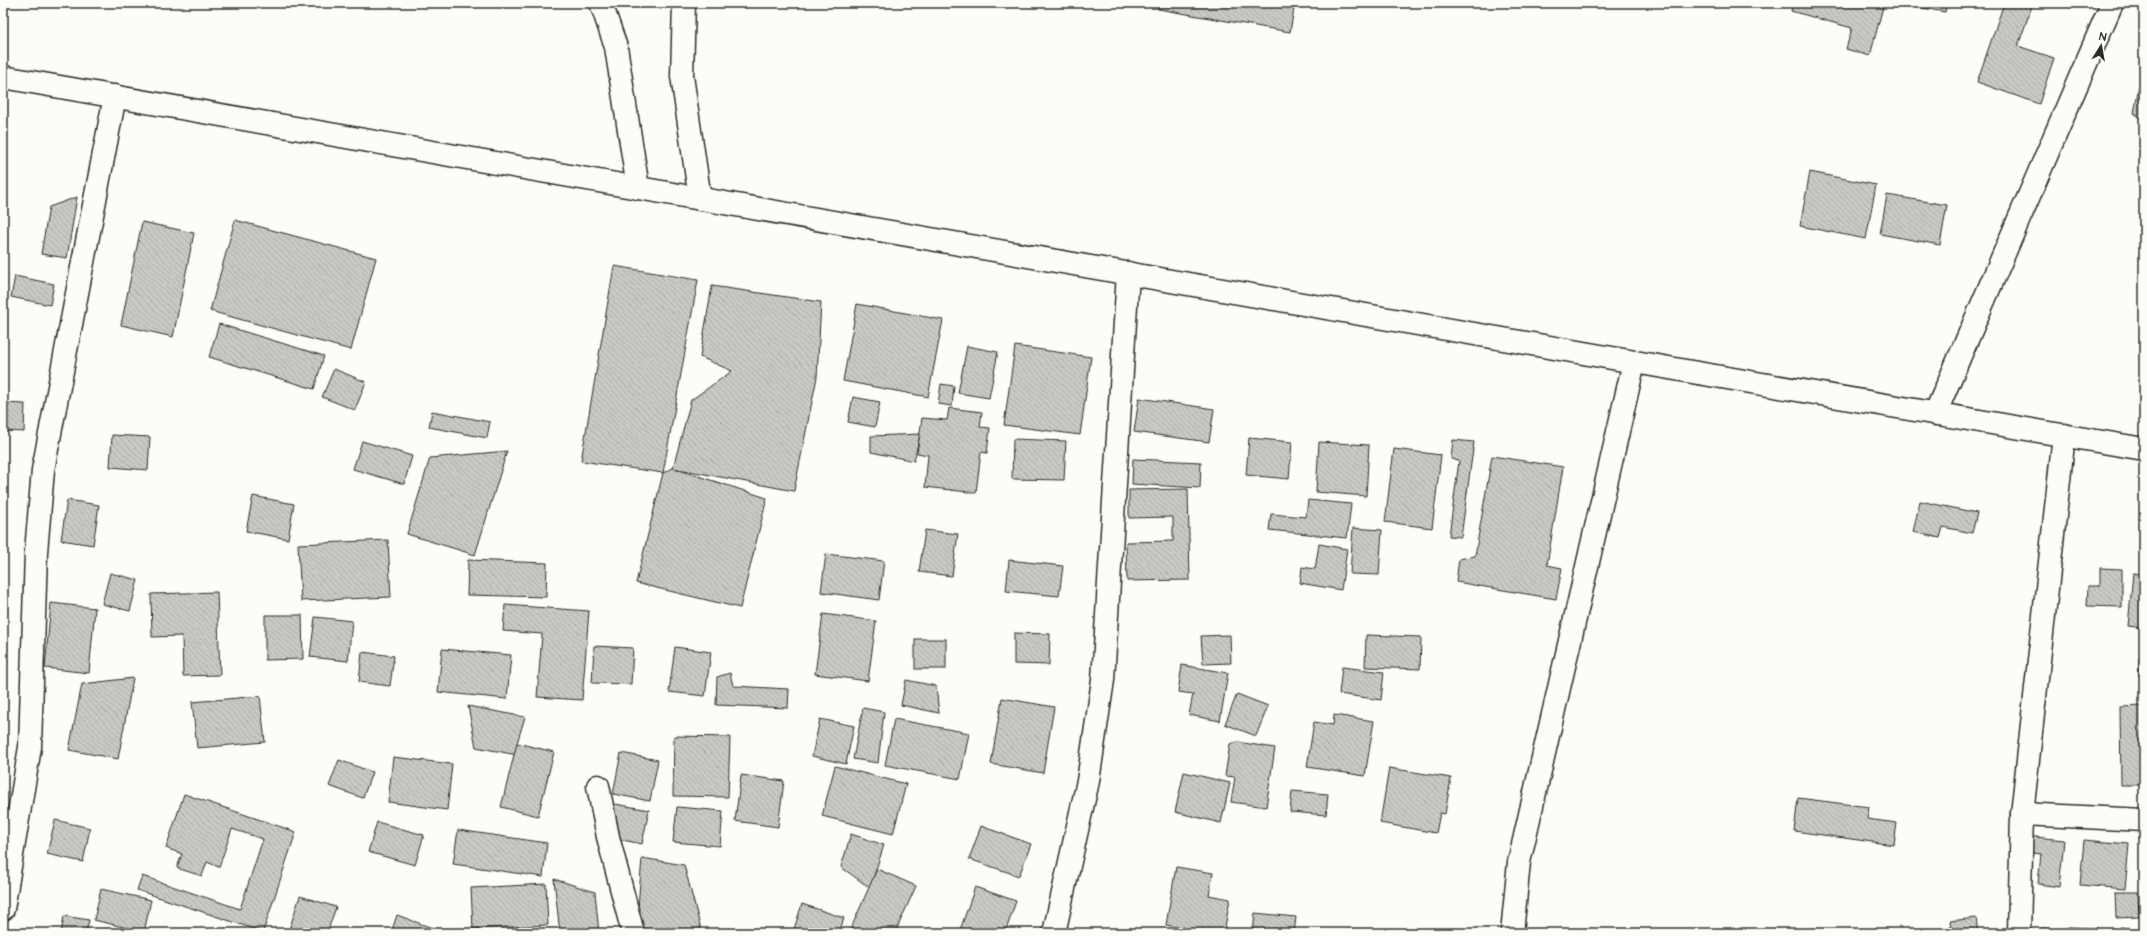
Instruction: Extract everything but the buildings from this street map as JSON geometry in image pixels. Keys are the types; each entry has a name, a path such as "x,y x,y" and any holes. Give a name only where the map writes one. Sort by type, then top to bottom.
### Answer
{"street":[{"path":"601,3 616,47 638,188"},
{"path":"684,3 682,76 700,199"},
{"path":"1935,414 2112,3"},
{"path":"3,76 1128,274 2144,449"},
{"path":"3,910 8,850 30,747 36,552 42,470 114,96"},
{"path":"1054,933 1088,781 1103,680 1128,274"},
{"path":"1512,933 1519,862 1634,362"},
{"path":"2019,933 2022,814 2064,435"},
{"path":"598,786 608,837 633,933"},
{"path":"2022,814 2144,820"}]}
